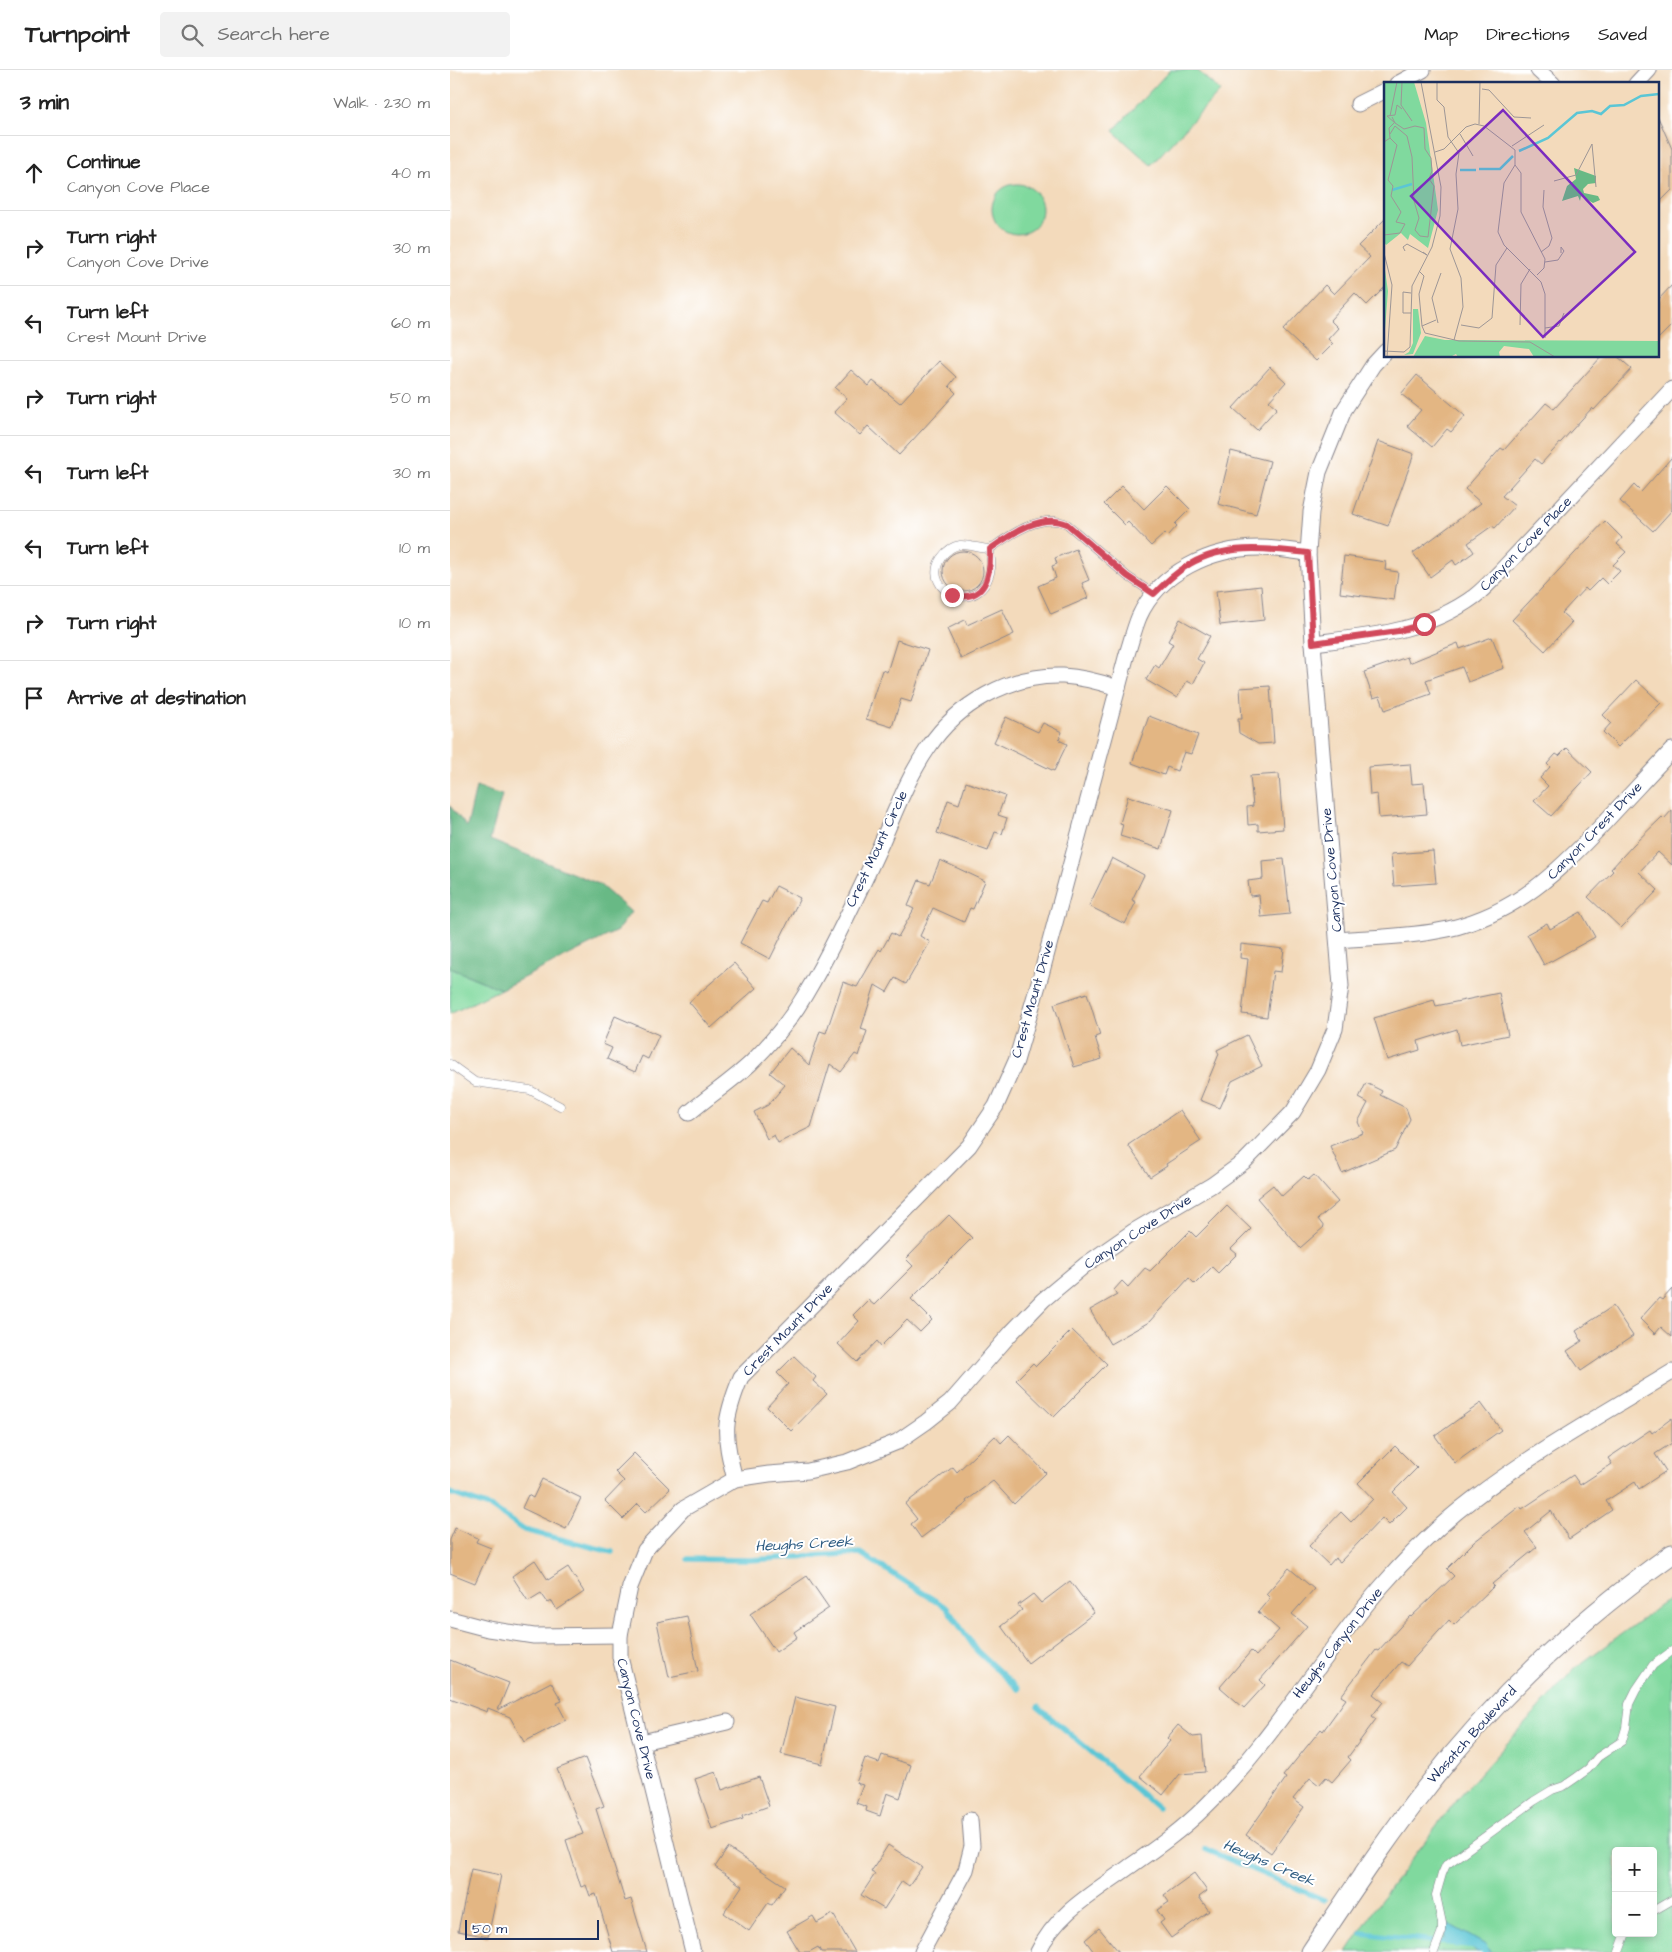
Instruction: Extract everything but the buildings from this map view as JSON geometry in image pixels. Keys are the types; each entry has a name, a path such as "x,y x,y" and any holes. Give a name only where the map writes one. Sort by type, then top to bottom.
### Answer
{"street":[{"path":"1401,82 1423,70"},
{"path":"1538,70 1551,82"},
{"path":"1638,82 1649,70"},
{"path":"1358,104 1384,91"},
{"name":"Canyon Cove Drive","path":"693,1952 620,1656 620,1635 630,1587 645,1550 683,1508 735,1480 847,1462 897,1442 926,1422 950,1403 1012,1332 1043,1300 1085,1264 1134,1231 1212,1185 1246,1161 1293,1112 1318,1070 1335,1029 1341,986 1313,643 1308,553 1311,512 1319,472 1344,410 1373,365 1384,353"},
{"name":"Canyon Cove Place","path":"1313,643 1398,631 1424,624 1475,596 1500,572 1672,389"},
{"name":"Crest Mount Drive","path":"735,1480 727,1450 725,1426 730,1403 741,1378 969,1146 996,1106 1016,1061 1139,616 1154,594 1191,564 1232,550 1259,548 1308,553"},
{"name":"Crest Mount Circle","path":"689,1113 751,1063 782,1027 804,996 869,869 911,778 928,747 954,718 975,701 999,689 1024,680 1061,676 1086,679 1118,688"},
{"name":"Canyon Crest Drive","path":"1338,940 1422,934 1447,929 1471,923 1511,905 1529,894 1561,868 1672,750"},
{"name":"Heughs Canyon Drive","path":"1038,1952 1046,1936 1062,1917 1176,1832 1211,1801 1249,1760 1382,1586 1426,1540 1472,1499 1529,1460 1672,1372"},
{"name":"Wasatch Boulevard","path":"1311,1952 1402,1819 1480,1723 1590,1617 1672,1554"},
{"path":"450,1619 488,1629 534,1636 620,1635"},
{"path":"642,1742 726,1722"},
{"path":"922,1952 966,1870 972,1846 970,1820"}],"lane":[{"path":"990,549 991,568 986,584 975,595 961,597 952,595 945,590 936,578 938,563 949,549 960,544 990,549 1015,531 1056,520 1067,524 1127,576 1154,594"},
{"path":"450,1064 475,1082 530,1090 560,1106"},
{"path":"1434,1952 1442,1931 1436,1895 1446,1865 1534,1801 1564,1786 1577,1777 1588,1769 1598,1757 1622,1741 1626,1728 1629,1704 1636,1690 1653,1665 1672,1651"},
{"path":"1657,1909 1672,1900"},
{"path":"1619,1952 1625,1937"}],"green space":[{"path":"1170,70 1197,70 1220,91 1151,165 1113,131"},
{"path":"1012,184 1022,184 1035,191 1042,204 1042,214 1035,227 1022,234 1012,234 1003,230 996,223 992,214 992,204 996,195 1003,188"},
{"path":"476,787 502,795 490,840 599,884 631,912 617,931 501,989 450,968 450,806 467,827"},
{"path":"450,968 501,989 450,1014"},
{"path":"1672,1597 1672,1952 1347,1952 1378,1904 1458,1798 1575,1668"}],"water":[{"path":"1447,1923 1484,1944 1492,1952 1477,1952 1470,1946 1462,1944 1444,1944"}],"waterway":[{"name":"Heughs Creek","path":"450,1493 492,1508 524,1530 612,1552"},
{"name":"Heughs Creek","path":"688,1559 749,1560 860,1553 947,1608 977,1651 1018,1689"},
{"name":"Heughs Creek","path":"1038,1707 1158,1808"},
{"name":"Heughs Creek","path":"1205,1849 1324,1900"},
{"name":"Heughs Creek","path":"1362,1933 1477,1946 1484,1952"}],"route":[{"path":"952,595 968,597 975,595 986,584 991,568 990,549 1015,531 1056,520 1067,524 1083,536 1127,576 1154,594 1191,564 1206,557 1232,550 1259,548 1308,553 1313,643 1398,631 1424,624"}]}
